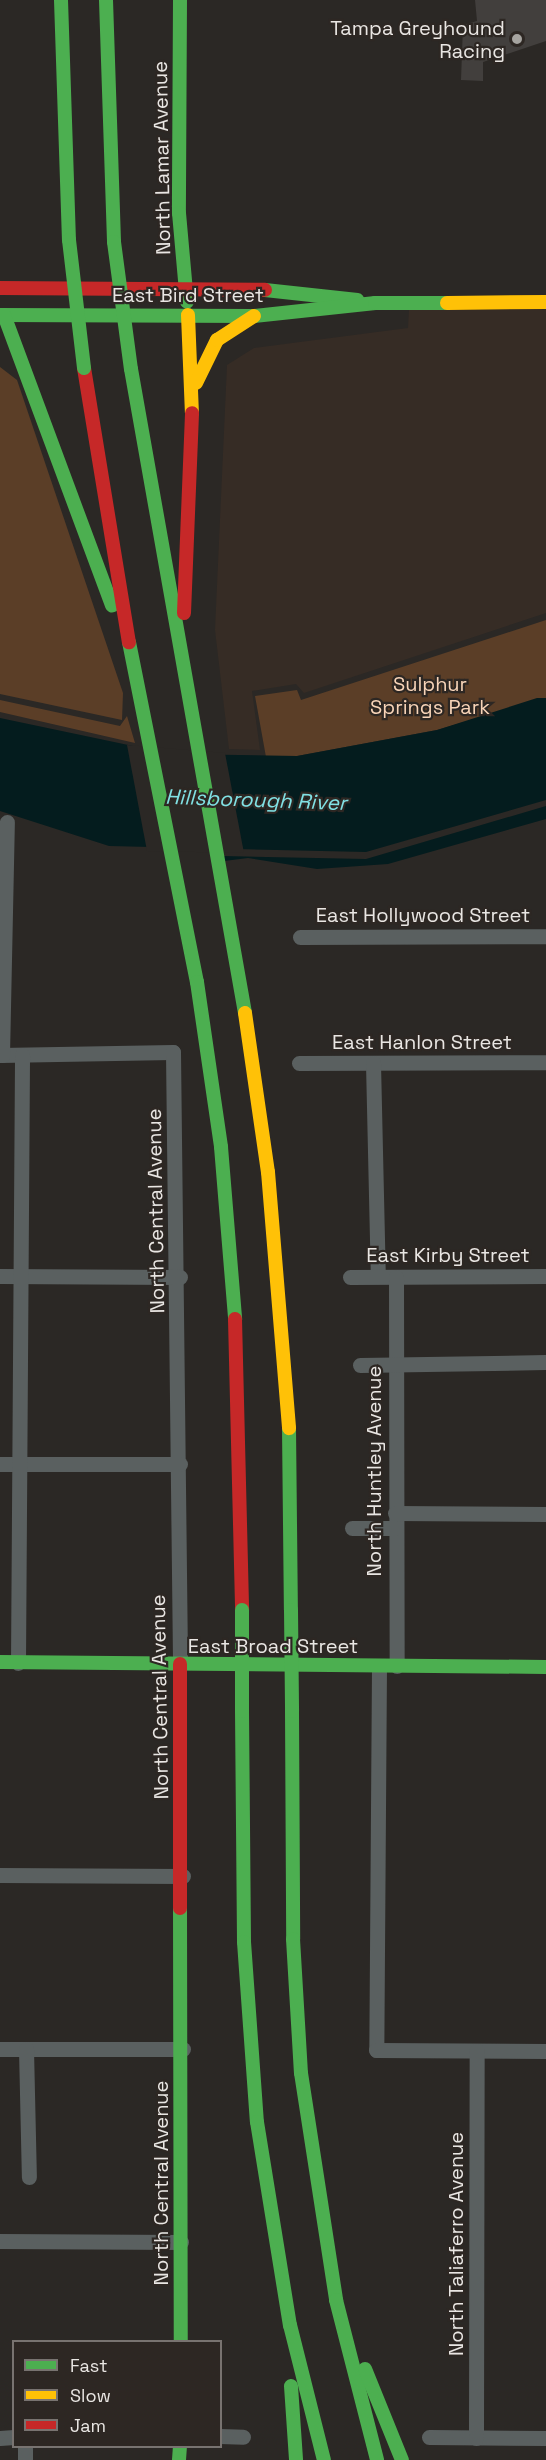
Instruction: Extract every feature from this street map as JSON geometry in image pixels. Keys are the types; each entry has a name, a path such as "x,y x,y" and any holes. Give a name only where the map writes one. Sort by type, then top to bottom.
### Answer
{"main road":[{"path":"61,0 69,240 84,368 141,711 201,1004 231,1236 242,1462 242,1711 247,2013 264,2173 290,2325 324,2460"},
{"path":"106,0 114,242 131,369 189,711 224,896 265,1150 289,1396 297,2028 336,2300 377,2460"},
{"name":"North Lamar Avenue","path":"180,0 179,213 193,393 181,665"},
{"name":"East Bird Street","path":"0,288 271,290 375,303"},
{"path":"0,300 2,315 19,363 131,656"},
{"name":"East Bird Street","path":"2,315 254,316 375,303 546,302"},
{"path":"193,393 217,340 254,316"},
{"path":"0,350 19,363"},
{"name":"East Broad Street","path":"0,1662 546,1667"},
{"name":"North Central Avenue","path":"180,1664 183,1876 181,2340"},
{"path":"336,2300 402,2460"},
{"path":"290,2325 296,2460"}],"street":[{"path":"7,822 2,889 1,1055 22,1054 18,1663"},
{"name":"East Hollywood Street","path":"300,937 546,936"},
{"name":"North Central Avenue","path":"22,1054 173,1052 180,1277 180,1664"},
{"name":"East Hanlon Street","path":"299,1063 546,1062"},
{"path":"373,1063 378,1276"},
{"path":"0,1276 180,1277"},
{"name":"East Kirby Street","path":"350,1277 546,1276"},
{"name":"North Huntley Avenue","path":"396,1277 394,1365 397,1666"},
{"path":"360,1365 546,1362"},
{"path":"0,1464 180,1464"},
{"path":"352,1527 395,1520 546,1514"},
{"path":"380,1666 376,2050 546,2051"},
{"path":"0,1875 183,1876"},
{"path":"0,2049 183,2049"},
{"path":"26,2049 29,2177"},
{"name":"North Taliaferro Avenue","path":"476,2438 477,2051"},
{"path":"0,2241 181,2242"},
{"path":"222,2436 243,2437"},
{"path":"429,2437 546,2438"}],"shaded area":[{"path":"546,309 546,613 304,693 296,684 252,691 260,750 229,749 215,630 227,365 254,348 408,328 409,310"}],"green space":[{"path":"0,367 17,380 123,693 122,720 0,694"},
{"name":"Sulphur Springs Park","path":"546,620 546,698 437,730 297,756 266,757 255,696 297,690 301,700"},
{"path":"0,700 120,726 127,716 135,743 0,712"}],"water":[{"name":"Hillsborough River","path":"537,698 546,698 546,800 366,852 109,846 0,811 0,718 171,754 297,756 437,730"},
{"path":"546,806 546,819 388,864 317,869 248,858 224,861 223,856 366,859"}],"pier":[{"path":"127,745 225,753 244,853 147,851"}],"building":[{"name":"Tampa Greyhound Racing","path":"475,0 546,0 546,41 483,62 483,81 461,80 463,25 477,21"}],"traffic: fast":[{"path":"61,0 69,240"},
{"path":"106,0 114,242"},
{"path":"180,0 179,213 187,302"},
{"path":"69,240 84,368"},
{"path":"114,242 131,369"},
{"path":"265,290 357,300"},
{"path":"0,315 254,316 375,303 447,303"},
{"path":"4,315 112,606"},
{"path":"131,369 245,1013"},
{"path":"129,642 197,982 221,1147 235,1319"},
{"path":"289,1428 291,1610"},
{"path":"242,1610 242,1711"},
{"path":"291,1610 292,1711"},
{"path":"0,1662 546,1667"},
{"path":"242,1711 244,1942 257,2122 290,2325 324,2460"},
{"path":"292,1711 293,1939 301,2073 336,2300 377,2460"},
{"path":"180,1908 181,2340"},
{"path":"365,2369 402,2460"},
{"path":"291,2386 296,2460"},
{"path":"179,2460 180,2448"}],"traffic: slow":[{"path":"447,303 546,302"},
{"path":"188,315 192,413"},
{"path":"196,383 217,340 254,316"},
{"path":"245,1013 268,1172 289,1428"}],"traffic: jam":[{"path":"0,288 265,290"},
{"path":"84,368 129,642"},
{"path":"184,613 192,413"},
{"path":"235,1319 242,1610"},
{"path":"180,1664 180,1908"}],"place":[{"name":"Tampa Greyhound Racing","path":"517,39"}]}
